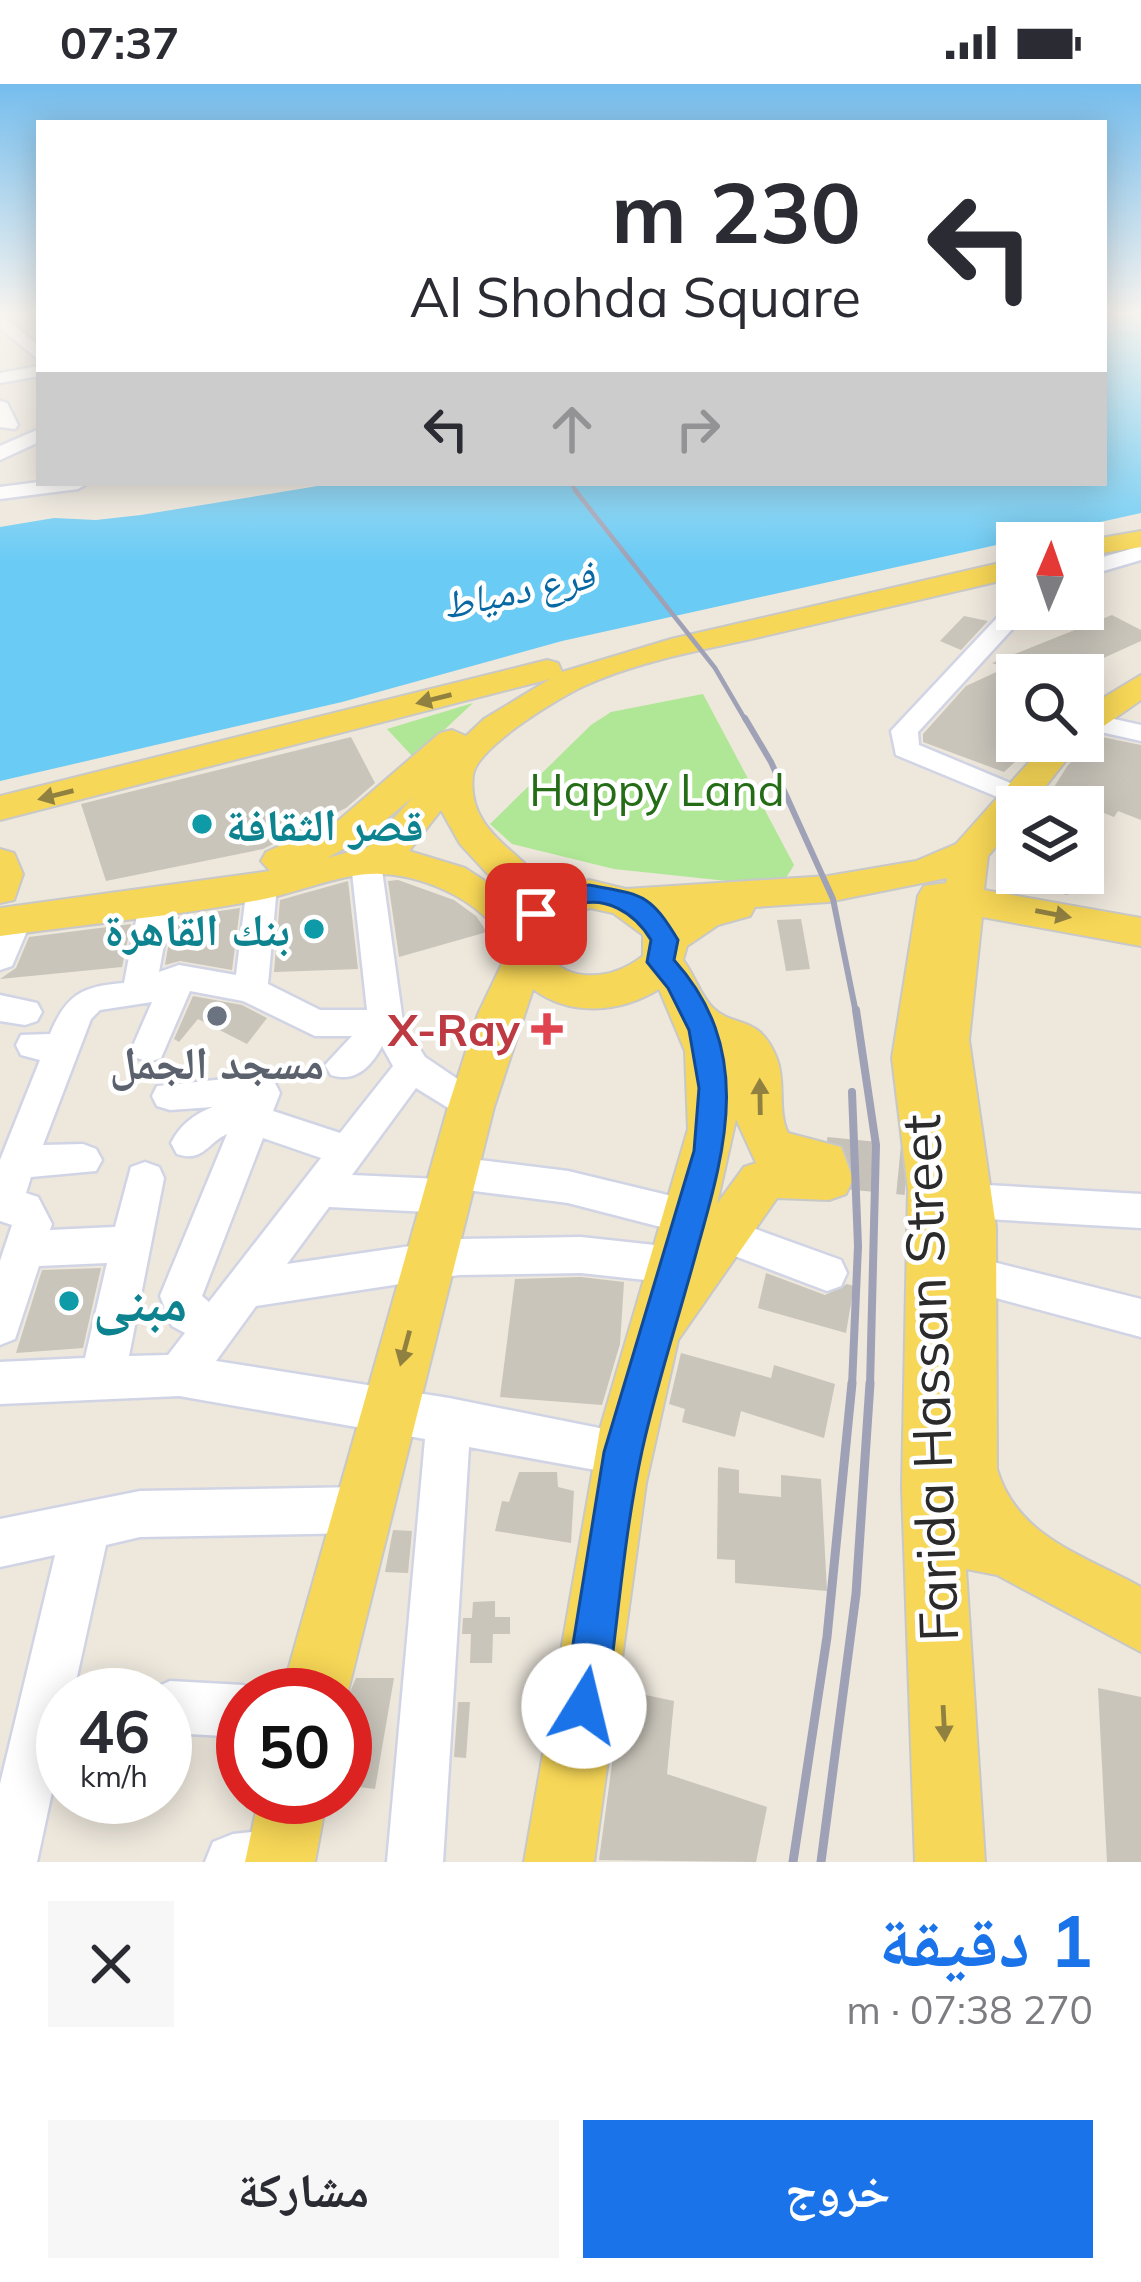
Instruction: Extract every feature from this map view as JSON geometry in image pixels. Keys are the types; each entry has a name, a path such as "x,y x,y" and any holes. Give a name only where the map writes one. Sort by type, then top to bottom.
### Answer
{"main road":[{"path":"1104,550 1141,546"},
{"path":"0,808 547,670 996,568"},
{"path":"4,906 156,900 262,886 371,862 412,824 457,764 520,708 573,679 671,648 996,568"},
{"path":"4,906 275,862 323,847 372,813 480,716 547,670"},
{"path":"1104,713 1138,691"},
{"path":"1026,786 1048,762"},
{"path":"457,764 453,784 460,816 531,922 549,982 591,994 634,986 682,926 728,908 957,882 996,826"},
{"path":"372,813 395,815 412,824 531,922"},
{"path":"323,847 348,858 435,868 531,922"},
{"path":"0,862 4,906"},
{"path":"321,1668 471,1108 531,922 589,894 631,902 896,880 957,882 1141,932"},
{"name":"Farida Hassan Street","path":"950,1862 930,1435 930,1184 914,1058 957,882"},
{"path":"559,1862 623,1452 656,1329 695,1239 713,1119 710,1058 698,1021 648,912 631,902"},
{"path":"695,1239 761,1182 827,1170 772,1150 761,1129 760,1069 752,1052 720,1027 698,1021"},
{"name":"Farida Hassan Street","path":"930,1184 968,1274 968,1469 979,1508 1004,1545"},
{"path":"937,1568 946,1554 964,1545 1004,1545 1141,1621"}],"street":[{"path":"3,420 36,422"},
{"path":"5,452 36,436"},
{"path":"5,452 36,462"},
{"path":"0,489 36,480"},
{"path":"0,489 40,486"},
{"path":"1104,561 1141,546"},
{"path":"996,787 906,749 904,730 998,630"},
{"path":"1104,731 1141,733"},
{"path":"371,862 382,1023 412,1067 471,1108"},
{"path":"250,990 262,886"},
{"path":"139,994 156,900"},
{"path":"0,958 4,906"},
{"path":"0,1325 25,1249 30,1216 24,1209 1,1204 18,1142 30,1029 82,1002 139,994 179,977 250,990 315,1023 382,1023"},
{"path":"149,1048 179,977"},
{"path":"343,1065 360,1054 382,1023"},
{"path":"178,1375 412,1067"},
{"path":"170,1096 254,1090 258,1109 181,1296 187,1312 214,1328"},
{"path":"190,1143 218,1120 258,1109 348,1152"},
{"path":"18,1142 83,1160"},
{"path":"103,1376 145,1178"},
{"path":"930,1184 1141,1210"},
{"path":"320,1190 568,1187 695,1239 827,1273"},
{"path":"244,1289 429,1260 581,1255 695,1239"},
{"path":"25,1249 131,1244"},
{"path":"968,1274 1141,1318"},
{"path":"0,1383 178,1375 623,1452"},
{"path":"416,1862 449,1420"},
{"path":"0,1543 87,1522 195,1509 362,1510"},
{"path":"63,1668 87,1522"},
{"path":"9,1862 36,1786"}],"green space":[{"name":"Happy Land","path":"703,694 794,865 786,878 737,882 614,869 512,844 490,824 591,725 611,712"},
{"path":"473,703 414,758 387,729"}],"water":[{"name":"فرع دمياط","path":"1107,396 1141,396 1141,513 1100,522 996,522 996,545 562,641 342,702 0,781 0,527 54,518 96,520 318,486 1107,486"}],"building":[{"path":"1112,615 1141,630 1141,641 1104,658 1104,654 1014,654 1074,630 1104,630 1104,618"},
{"path":"964,616 988,621 961,650 940,641"},
{"path":"996,672 996,762 1015,762 1004,772 923,742 923,734 966,686"},
{"name":"قصر الثقافة","path":"351,737 375,783 346,808 263,849 106,881 81,804"},
{"path":"1104,737 1141,745 1141,820 1118,811 1114,817 1104,813 1104,786 1055,786 1068,765 1104,762"},
{"path":"398,880 454,900 476,916 487,932 399,957 388,881"},
{"name":"بنك القاهرة","path":"348,881 358,969 274,972 280,900"},
{"path":"240,908 232,970 180,961 165,965 173,918"},
{"path":"801,919 810,969 786,971 777,920"},
{"path":"131,924 122,967 0,979 16,968 29,937"},
{"path":"193,996 242,1005 267,1018 247,1044 198,1019 179,1042 174,1039"},
{"name":"مبنى","path":"101,1268 83,1348 16,1353 42,1270"},
{"path":"766,1273 825,1295 847,1284 854,1286 846,1333 758,1308"},
{"path":"581,1277 624,1282 620,1344 602,1405 500,1397 515,1279"},
{"path":"681,1353 771,1378 774,1365 835,1384 824,1438 741,1411 735,1437 682,1422 685,1409 669,1404"},
{"path":"718,1467 739,1470 739,1493 781,1497 781,1475 821,1479 827,1591 735,1583 735,1560 717,1559"},
{"path":"519,1472 557,1472 558,1487 574,1491 571,1543 495,1531 502,1501 509,1502"},
{"path":"393,1530 412,1531 408,1573 385,1572"},
{"path":"495,1601 495,1617 510,1617 510,1634 493,1634 492,1663 470,1663 471,1634 462,1634 463,1618 472,1618 473,1602"},
{"path":"372,1678 394,1678 375,1789"},
{"path":"1098,1688 1141,1697 1141,1862 1107,1862"},
{"path":"622,1690 674,1701 667,1774 767,1807 756,1862 599,1860"},
{"path":"458,1702 470,1702 466,1758 454,1757"}],"tunnel":[{"path":"825,1162 907,1170"}],"railway":[{"path":"572,486 578,493"},
{"path":"575,490 715,668 746,721"},
{"path":"745,718 771,762 833,899 856,1013"},
{"path":"856,1010 876,1145 870,1386"},
{"path":"852,1092 858,1246 852,1386"},
{"path":"793,1862 827,1637 852,1383"},
{"path":"821,1862 856,1594 870,1383"}],"place":[{"name":"قصر الثقافة","path":"202,824"},
{"name":"بنك القاهرة","path":"314,929"},
{"name":"مسجد الجمل","path":"217,1016"},
{"name":"X-Ray","path":"547,1029"},
{"name":"مبنى","path":"69,1301"}],"route":[{"path":"536,914 548,905 589,894 631,902 648,912 664,940 661,962 678,982 703,1030 714,1088 701,1184 673,1265 623,1452 584,1706"}]}
